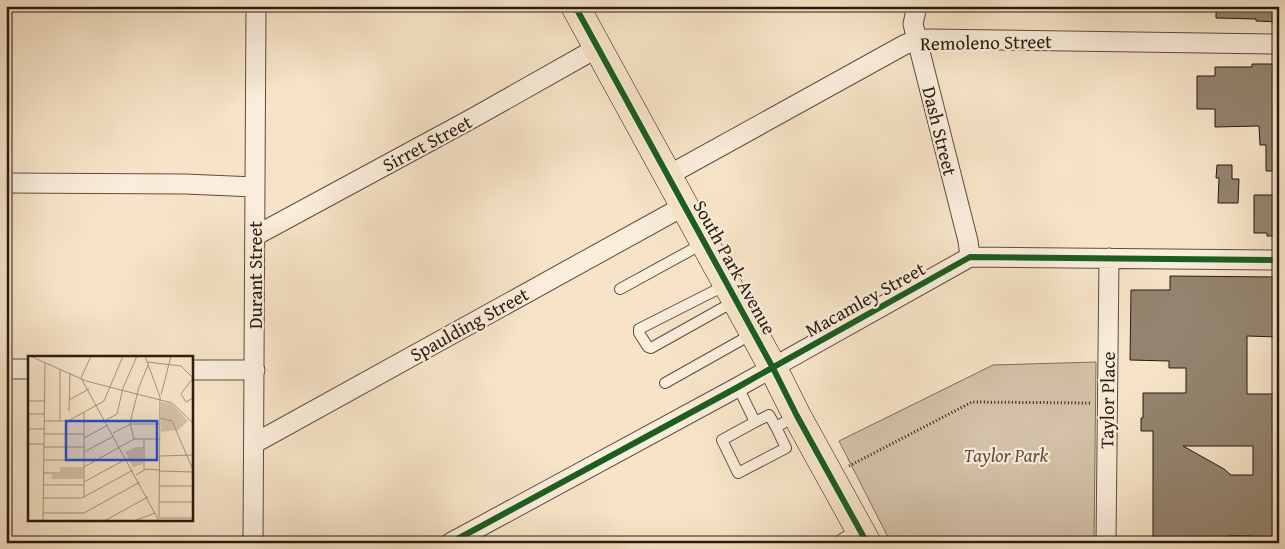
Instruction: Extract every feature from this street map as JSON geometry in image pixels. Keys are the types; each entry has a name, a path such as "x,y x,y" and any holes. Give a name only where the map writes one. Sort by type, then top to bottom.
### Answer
{"main road":[{"name":"South Park Avenue","path":"574,6 773,368 794,435 830,475 857,540"}],"street":[{"name":"Durant Street","path":"253,543 256,6"},
{"name":"Dash Street","path":"916,6 913,24 916,40 968,241 970,257"},
{"name":"Remoleno Street","path":"667,176 916,40 1279,44"},
{"name":"Sirret Street","path":"255,236 473,118 597,48"},
{"path":"6,184 255,186"},
{"name":"Spaulding Street","path":"254,443 684,206"},
{"name":"Macamley Street","path":"450,543 738,388 970,257 1279,260"},
{"name":"Taylor Place","path":"1106,543 1109,258"},
{"path":"6,369 28,369"},
{"path":"192,370 254,370"}],"lane":[{"path":"620,289 704,243"},
{"path":"732,292 651,348 648,347 639,333 639,329 732,292"},
{"path":"665,383 754,333"},
{"path":"738,388 755,422"},
{"path":"769,415 794,435 738,473 722,440 755,422 769,415"}],"path":[{"path":"830,475 972,402 1098,403"}],"green space":[{"name":"Taylor Park","path":"1096,362 1094,543 891,543 839,441 993,365"}],"building":[{"path":"1216,6 1279,6 1279,22 1256,21 1256,19 1216,18"},
{"path":"1252,64 1279,64 1279,171 1266,171 1266,145 1260,145 1259,126 1215,127 1215,109 1197,109 1197,76 1215,76 1215,67 1252,67"},
{"path":"1217,165 1232,165 1232,179 1239,179 1238,203 1218,203 1219,178 1216,178"},
{"path":"1254,195 1279,195 1279,236 1267,236 1267,233 1254,233"},
{"path":"1170,276 1279,277 1279,337 1247,336 1247,394 1279,394 1279,516 1277,516 1277,543 1252,543 1252,536 1229,536 1220,543 1153,543 1153,431 1141,431 1143,393 1186,393 1186,368 1169,368 1169,361 1130,360 1131,290 1170,290","holes":["1183,446 1253,446 1253,475 1231,475 1224,469"]}],"cycle path":[{"path":"575,6 867,543"},
{"path":"450,543 738,387 970,257 1279,260"}]}
